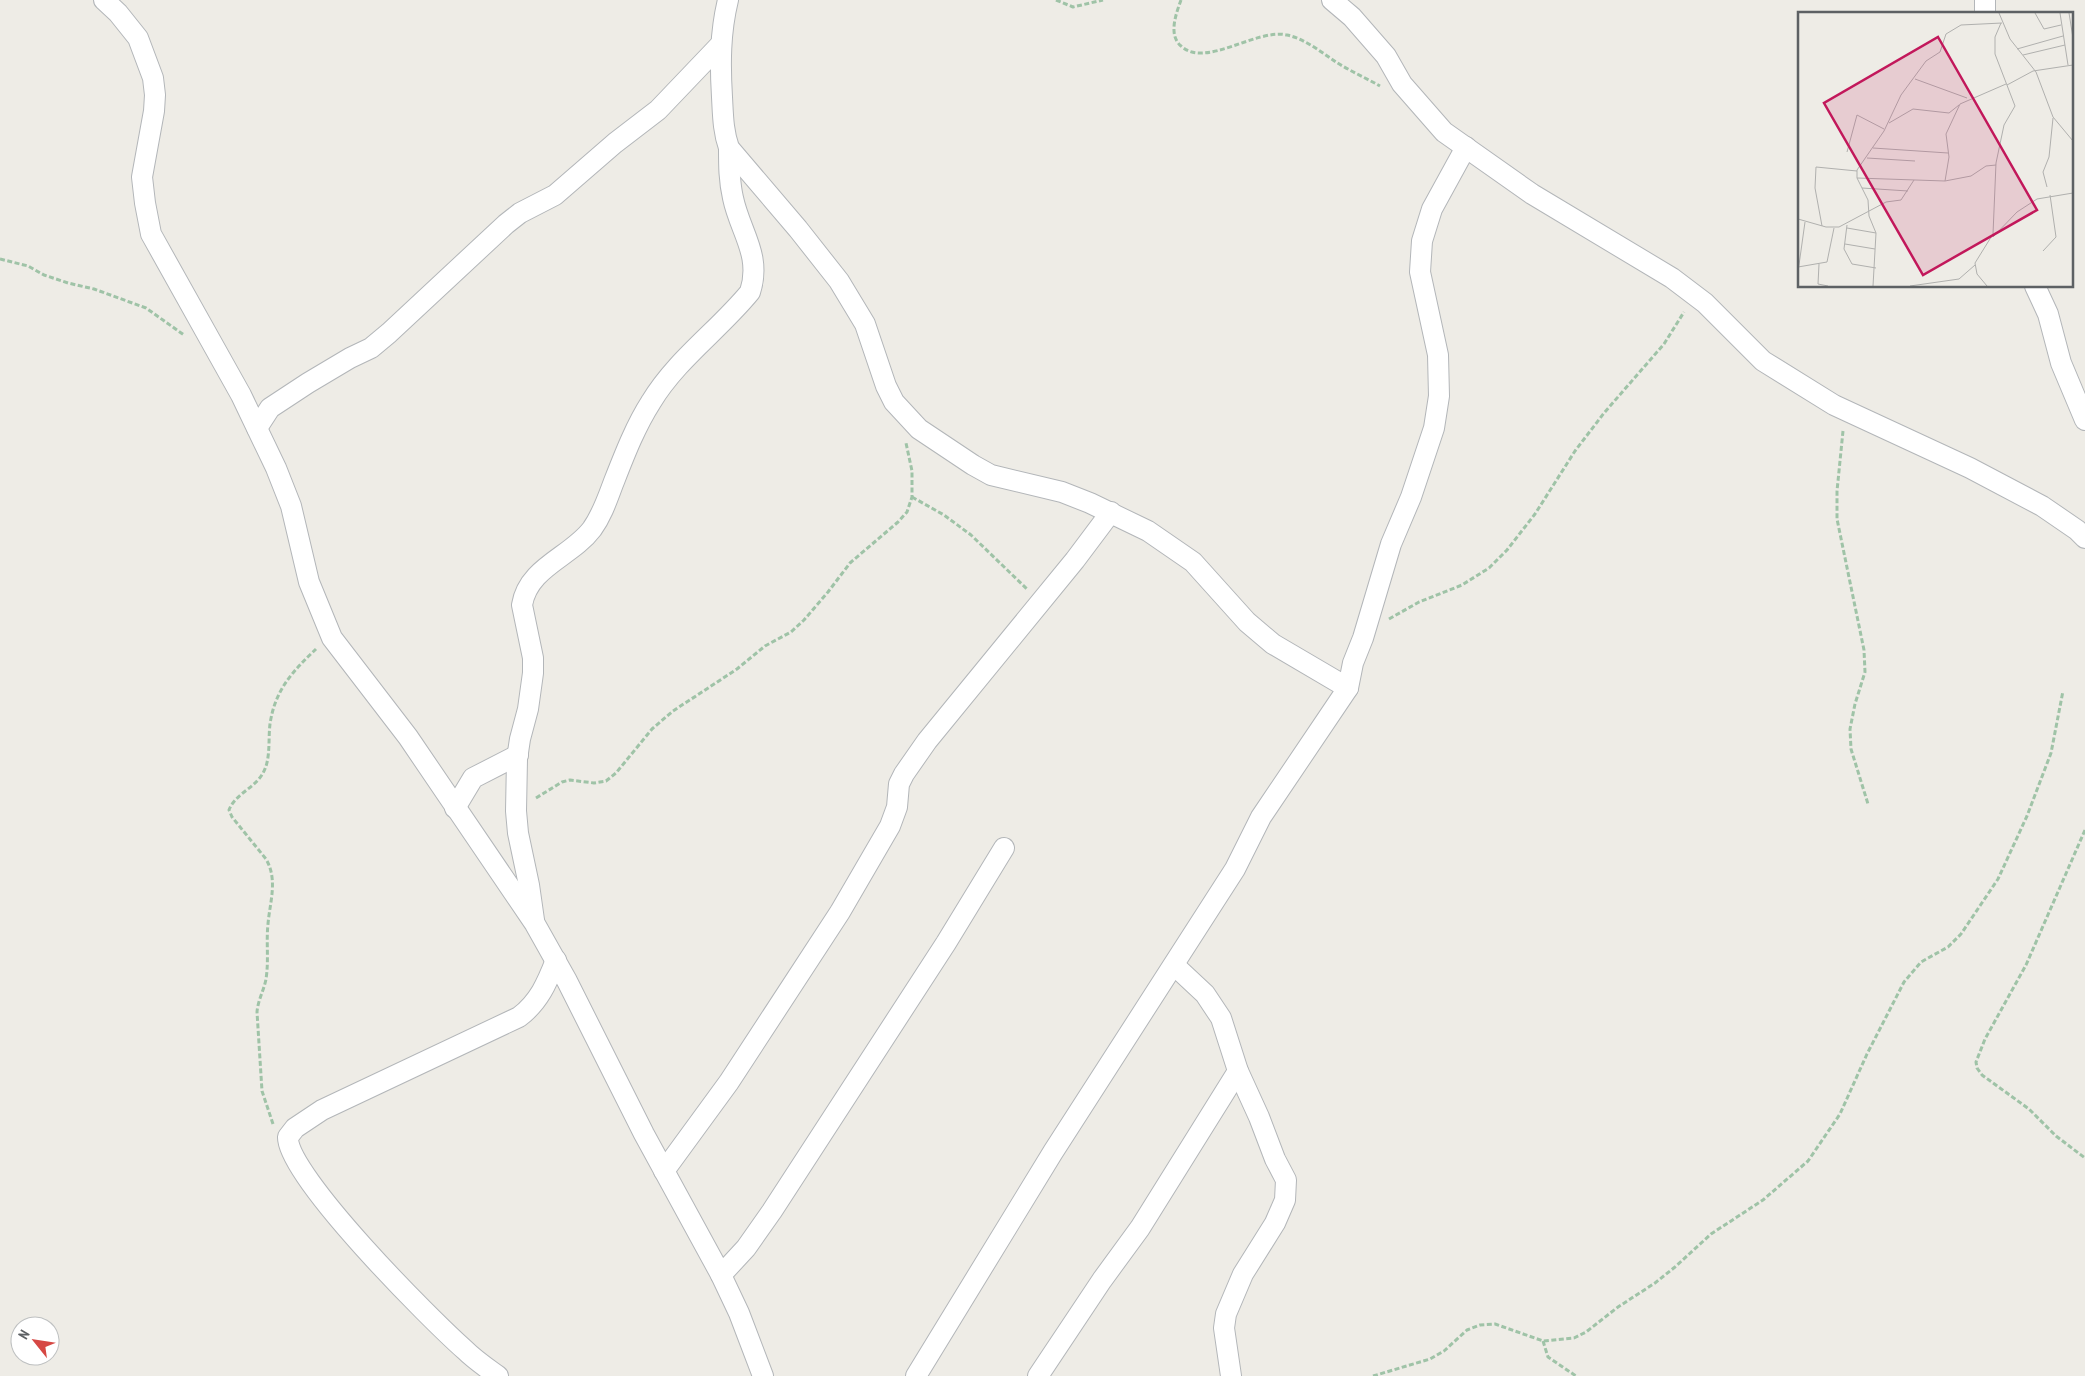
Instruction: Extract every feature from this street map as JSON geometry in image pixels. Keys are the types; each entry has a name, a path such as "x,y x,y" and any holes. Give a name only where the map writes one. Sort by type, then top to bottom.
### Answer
{"street":[{"path":"104,0 118,13 138,38 153,78 154,111 142,177 144,203 151,234 237,388 276,468 291,506 309,582 331,635 353,667 408,736 535,924 556,960 664,1171 721,1275 739,1313 763,1376"},
{"path":"535,924 530,885 518,833 516,811 518,755 528,709 533,673 533,658 522,605 526,589 535,577 581,542 591,530 600,516 635,431 651,401 670,374 750,292 754,279 754,258 733,199 729,174 729,148 724,133 719,73 723,21 728,0"},
{"path":"1332,0 1352,17 1386,56 1402,84 1444,132 1532,194 1672,278 1705,303 1763,361 1845,410 1970,468 2042,506 2077,530 2085,538"},
{"path":"257,428 270,408 333,368 371,348 520,212 555,195 615,143 658,110 721,44"},
{"path":"916,1376 1053,1152 1234,869 1261,817 1348,688 1353,663 1390,544 1411,496 1434,428 1439,396 1438,355 1420,272 1422,240 1432,209 1466,147"},
{"path":"729,148 798,228 839,280 865,324 886,386 899,409 918,429 991,475 1062,492 1111,512 1148,531 1193,562 1247,622 1273,644 1348,688"},
{"path":"2036,288 2048,314 2061,364 2085,420"},
{"path":"664,1171 729,1082 840,912 890,826 897,807 899,784 904,774 927,741 1041,602 1111,512"},
{"path":"455,808 473,778 518,755"},
{"path":"721,1275 746,1248 772,1211 946,943 1004,848"},
{"path":"498,1376 466,1351 438,1325 371,1256 324,1201 292,1152 288,1142 290,1134 295,1128 322,1110 519,1017 535,1003 544,990 556,960"},
{"path":"1174,965 1205,994 1221,1018 1238,1071 1259,1116 1275,1159 1286,1180 1285,1200 1276,1223 1243,1274 1226,1314 1224,1328 1231,1376"},
{"path":"1038,1376 1102,1280 1140,1228 1238,1071"}],"path":[{"path":"1056,0 1072,6 1103,0"},
{"path":"1181,0 1174,26 1174,38 1179,46 1188,52 1204,53 1271,34 1286,34 1307,43 1338,63 1387,89"},
{"path":"0,259 28,266 44,275 94,289 146,308 185,336"},
{"path":"1365,629 1395,617 1419,602 1462,585 1489,568 1507,550 1535,514 1575,451 1604,413 1635,379 1674,331 1692,293"},
{"path":"516,811 562,782 570,780 601,783 606,781 616,773 652,729 673,711 737,669 765,646 791,632 828,592 850,563 898,522 907,512 912,497 912,471 899,409"},
{"path":"1845,410 1837,492 1837,519 1864,650 1865,672 1854,704 1850,729 1851,749 1868,804"},
{"path":"912,497 944,515 970,535 1041,602"},
{"path":"288,1142 273,1124 262,1091 260,1076 257,1003 266,982 268,969 268,924 273,895 273,877 266,859 232,817 229,810 236,800 259,779 265,768 270,723 278,694 286,680 331,635"},
{"path":"1373,1376 1430,1359 1444,1351 1467,1330 1480,1325 1494,1324 1543,1341 1574,1338 1586,1332 1618,1307 1655,1283 1711,1234 1763,1200 1808,1161 1840,1114 1883,1020 1904,982 1921,962 1948,947 1962,934 1998,879 2027,816 2051,753 2063,691"},
{"path":"2085,830 2026,965 1985,1039 1976,1062 1977,1068 1982,1075 2029,1109 2056,1136 2085,1158"},
{"path":"1543,1341 1548,1357 1576,1376"}]}
